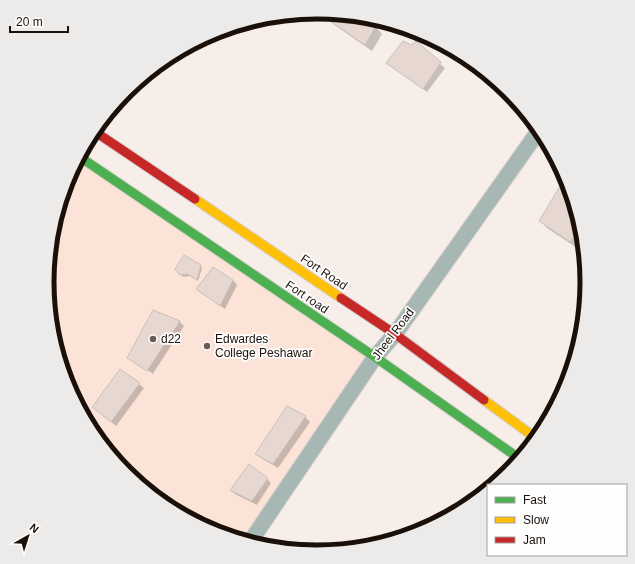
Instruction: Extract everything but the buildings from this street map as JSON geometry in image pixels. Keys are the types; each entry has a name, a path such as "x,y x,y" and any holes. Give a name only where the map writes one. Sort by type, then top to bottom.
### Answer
{"street":[{"name":"Fort Road","path":"100,134 394,334 532,434"},
{"name":"Jheel Road","path":"253,537 375,357 394,334 536,135"},
{"name":"Fort road","path":"85,160 375,357 515,455"}],"shaded area":[{"name":"Edwardes College Peshawar","path":"85,160 375,357 253,537 217,525 171,501 144,480 109,442 99,428 82,398 68,367 63,350 55,299 55,265 63,214 68,197"}],"traffic: fast":[{"path":"85,160 375,357 515,455"}],"traffic: slow":[{"path":"195,199 341,298"},
{"path":"484,400 531,435"}],"traffic: jam":[{"path":"100,135 195,199"},
{"path":"341,298 395,334 484,400"}],"place":[{"name":"d22","path":"153,339"},
{"name":"Edwardes College Peshawar","path":"207,346"}]}
